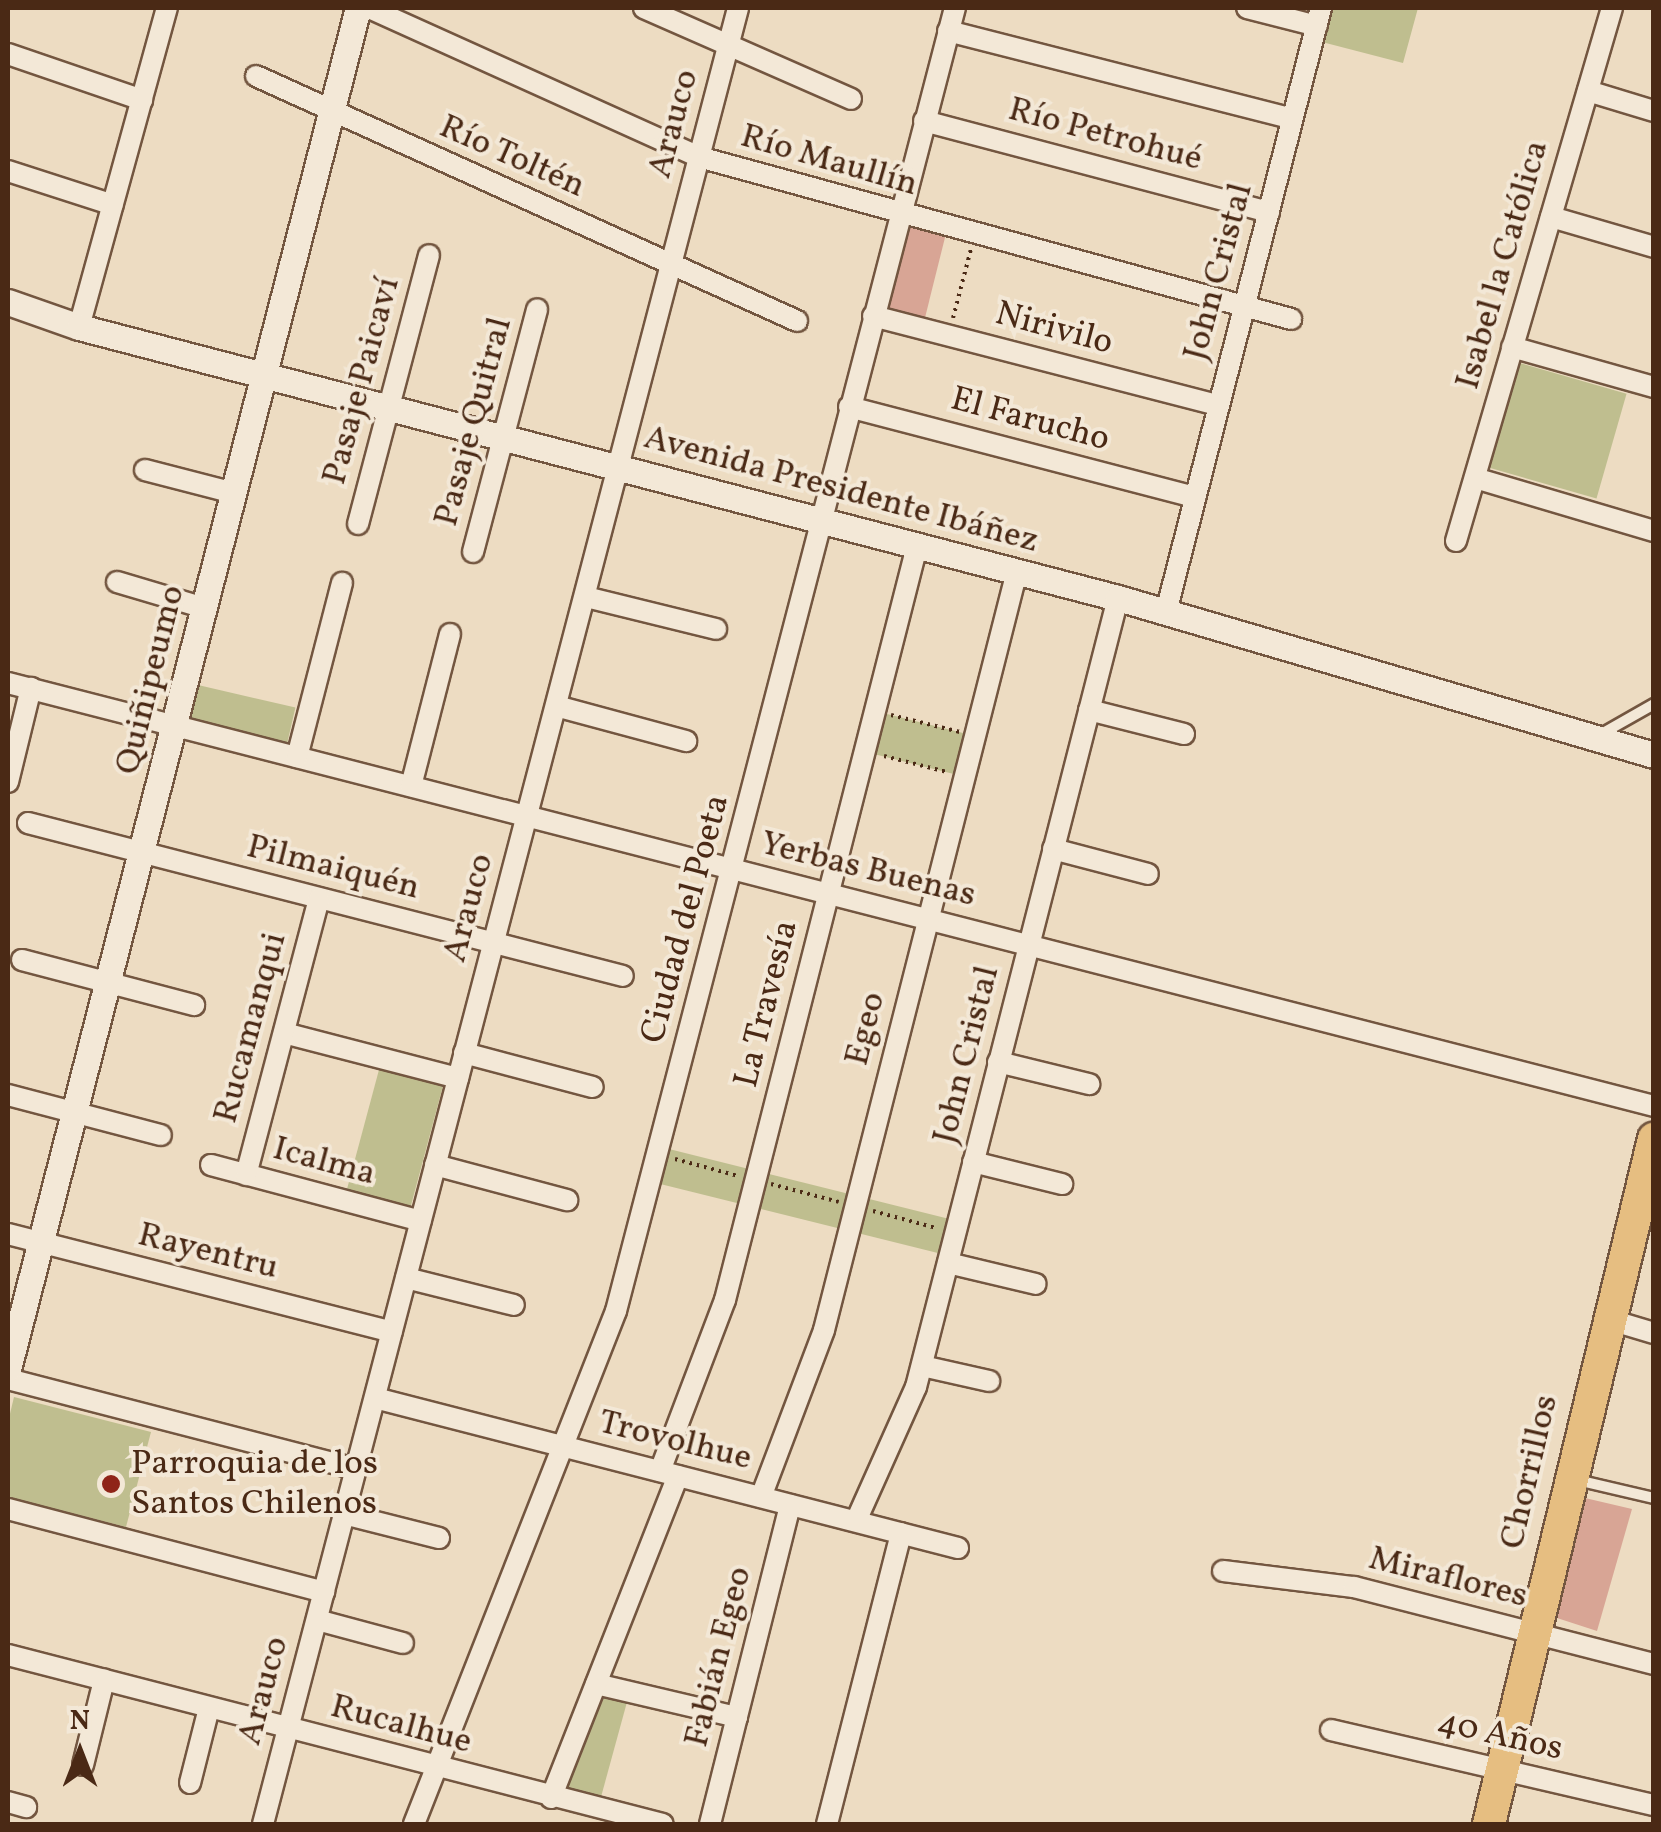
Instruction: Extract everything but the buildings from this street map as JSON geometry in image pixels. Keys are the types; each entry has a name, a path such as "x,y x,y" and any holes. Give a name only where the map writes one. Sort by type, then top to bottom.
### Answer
{"main road":[{"name":"Chorrillos","path":"1490,1824 1607,1319 1654,1138"}],"street":[{"path":"79,328 167,8"},
{"name":"Quiñipeumo","path":"8,1369 358,8"},
{"name":"Río Maullín","path":"369,8 699,157 1292,319"},
{"path":"644,8 851,98"},
{"name":"Arauco","path":"263,1824 738,8"},
{"name":"Ciudad del Poeta","path":"414,1824 616,1312 954,8"},
{"path":"1247,8 1319,17"},
{"name":"Isabel la Católica","path":"1456,541 1612,8"},
{"name":"John Cristal","path":"1166,612 1319,17"},
{"path":"948,31 1292,119"},
{"path":"8,54 142,100"},
{"name":"Río Toltén","path":"256,76 797,321"},
{"path":"1588,91 1654,110"},
{"name":"Río Petrohué","path":"924,121 1268,212"},
{"path":"8,171 113,206"},
{"path":"1551,217 1654,247"},
{"name":"Pasaje Paicaví","path":"358,524 428,255"},
{"name":"Avenida Presidente Ibáñez","path":"8,302 79,328 1118,598 1654,755"},
{"name":"Pasaje Quitral","path":"473,552 537,309"},
{"name":"Nirivilo","path":"873,316 1218,405"},
{"path":"1512,347 1654,387"},
{"name":"El Farucho","path":"849,407 1195,496"},
{"path":"145,470 234,493"},
{"path":"1475,478 1654,531"},
{"name":"La Travesía","path":"551,1798 596,1684 717,1324 916,546"},
{"name":"Egeo","path":"761,1497 816,1354 1016,572"},
{"path":"116,582 206,608"},
{"path":"297,757 342,583"},
{"path":"586,597 716,629"},
{"name":"John Cristal","path":"856,1522 922,1366 1118,598"},
{"path":"411,786 450,634"},
{"name":"Yerbas Buenas","path":"8,682 1654,1106"},
{"path":"8,782 31,688"},
{"path":"556,706 686,741"},
{"path":"1090,710 1184,734"},
{"name":"Pilmaiquén","path":"28,824 622,976"},
{"path":"1053,849 1148,874"},
{"name":"Rucamanqui","path":"246,1175 319,898"},
{"path":"22,960 194,1005"},
{"path":"284,1032 458,1078"},
{"path":"464,1053 594,1087"},
{"path":"998,1062 1090,1084"},
{"path":"8,1096 161,1135"},
{"path":"973,1162 1062,1184"},
{"name":"Icalma","path":"210,1166 421,1221"},
{"path":"435,1166 567,1200"},
{"name":"Rayentru","path":"8,1234 392,1332"},
{"path":"948,1263 1036,1284"},
{"path":"406,1278 514,1305"},
{"path":"1607,1319 1654,1333"},
{"path":"922,1366 989,1381"},
{"path":"8,1379 356,1469"},
{"name":"Trovolhue","path":"375,1398 958,1548"},
{"name":"Fabián Egeo","path":"710,1824 790,1504"},
{"path":"8,1508 324,1592"},
{"path":"344,1514 439,1538"},
{"path":"827,1824 901,1533"},
{"name":"Miraflores","path":"1223,1571 1354,1587 1654,1664"},
{"path":"317,1620 403,1643"},
{"name":"Rucalhue","path":"8,1655 663,1824"},
{"path":"83,1765 104,1680"},
{"path":"596,1684 737,1718"},
{"path":"190,1783 209,1708"},
{"name":"40 Años","path":"1332,1730 1654,1805"}],"lane":[{"path":"1590,736 1626,724 1654,704"},
{"path":"1569,1478 1654,1498"}],"path":[{"path":"949,335 975,235"},
{"path":"875,711 974,735"},
{"path":"864,752 964,776"},
{"path":"658,1154 955,1233"}],"shaded area":[{"path":"1330,8 1418,8 1403,63 1322,42"},
{"path":"1516,362 1627,394 1597,498 1486,467"},
{"path":"198,685 295,707 287,743 190,720"},
{"path":"875,711 974,736 964,776 865,752"},
{"path":"380,1066 444,1083 410,1209 346,1192"},
{"path":"669,1149 947,1218 939,1253 660,1184"},
{"path":"14,1397 151,1432 126,1527 8,1497 8,1422"},
{"path":"600,1694 627,1702 601,1797 562,1786"}],"place":[{"name":"Parroquia de los Santos Chilenos","path":"111,1484"}]}
